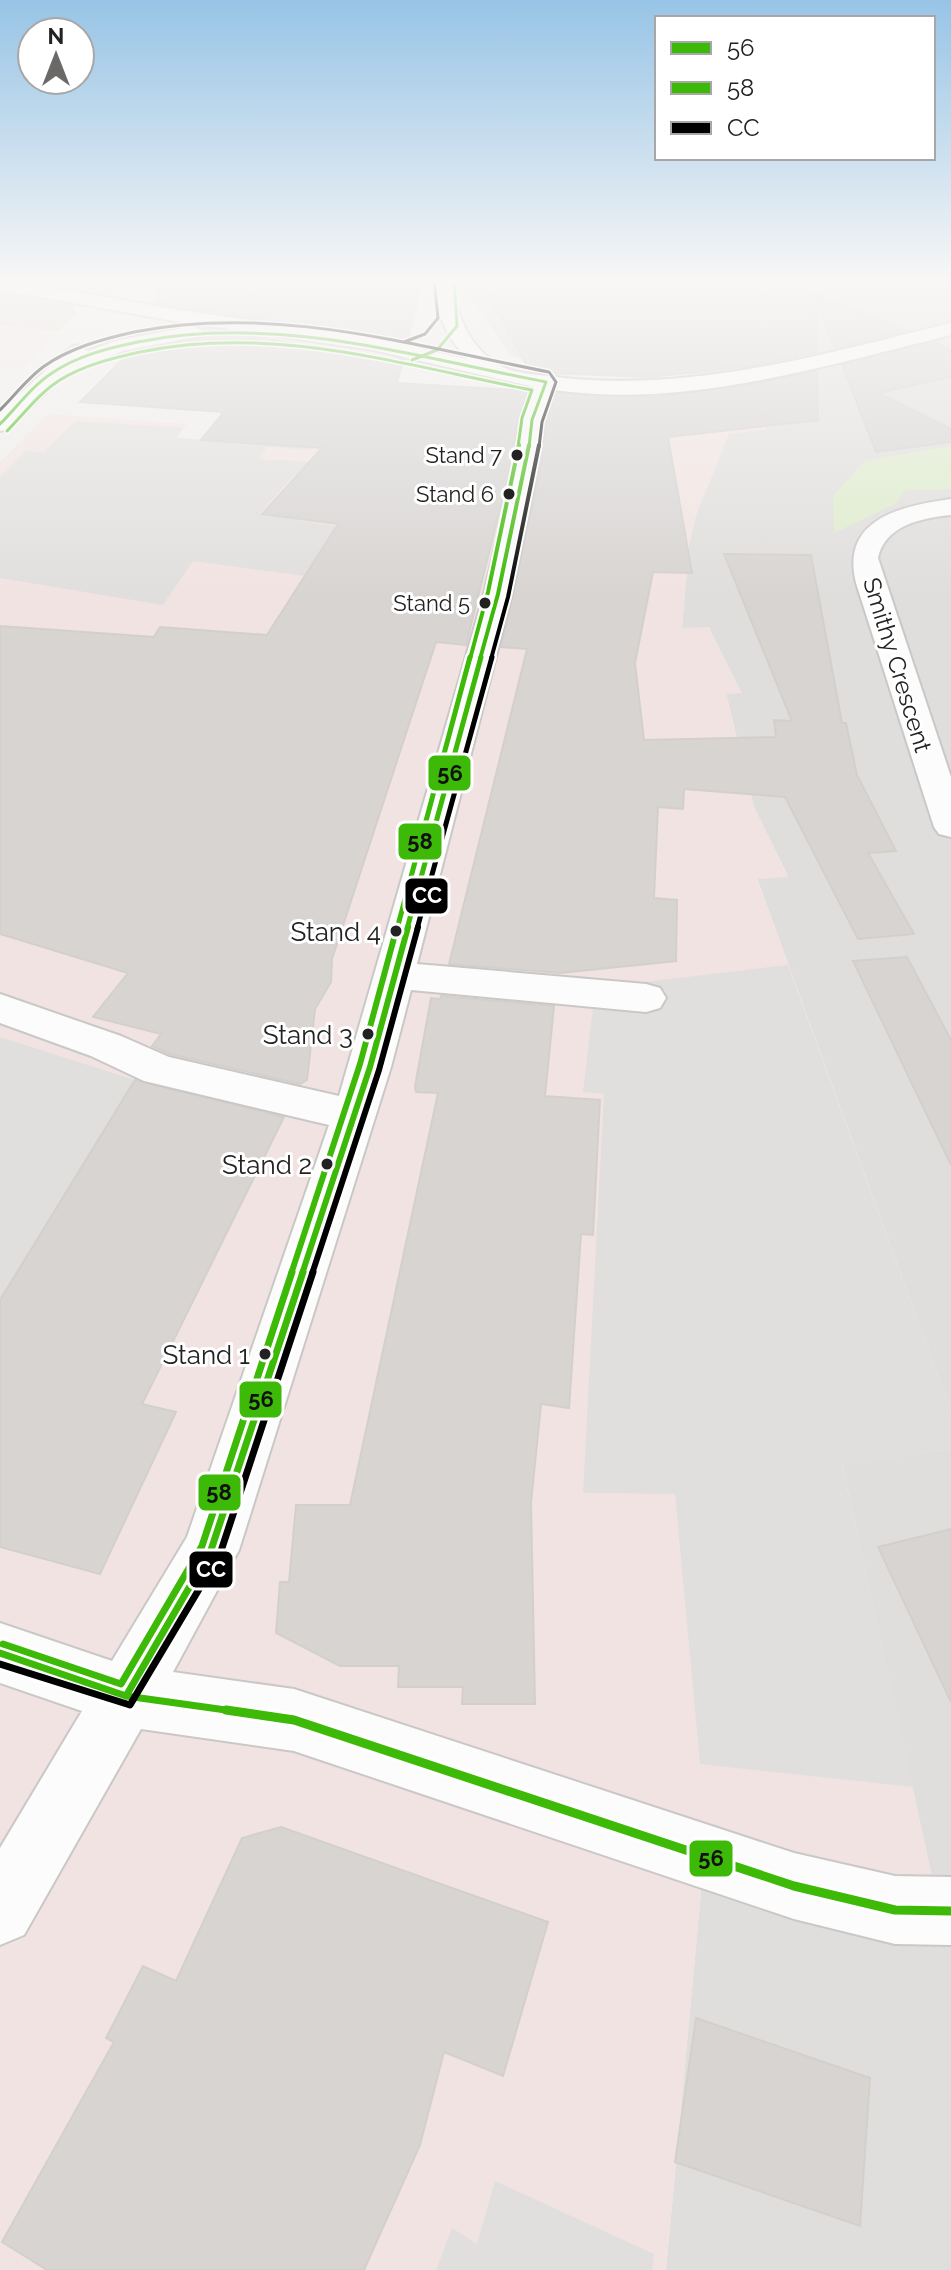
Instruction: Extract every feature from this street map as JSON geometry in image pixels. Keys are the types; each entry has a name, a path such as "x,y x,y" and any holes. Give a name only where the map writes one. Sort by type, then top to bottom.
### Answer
{"street":[{"path":"0,424 41,385"},
{"path":"0,1911 211,1550 396,975 501,582 526,466 532,420 545,385"},
{"path":"569,385 648,388 676,385"},
{"name":"Smithy Crescent","path":"951,507 917,512 884,528 871,541 865,556 870,583 914,722 951,827"},
{"path":"914,722 951,722"},
{"path":"396,975 646,998"},
{"path":"0,1008 159,1070 353,1115"},
{"path":"0,1653 126,1696 294,1720 794,1886 895,1910 951,1911"}],"shaded area":[{"path":"704,385 951,385 951,1412 757,878 788,876 754,807 726,693 741,693 682,628 689,544 696,515 729,433 766,428"},
{"path":"715,394 767,429 729,434 696,515 689,544 682,628 709,627 742,693 726,694 754,807 788,877 757,879 951,1412 951,1449 842,1465 939,1910 704,1860 666,2270 0,2270 0,462 48,414 187,424 176,438 243,443 373,438 549,443"},
{"path":"76,421 183,428 176,438 243,443 318,438 311,450 267,447 259,459 366,465 355,483 294,475 259,514 347,528 313,577 193,561 163,605 0,578 0,477 26,451 44,452"},
{"path":"788,965 951,1412 951,1449 842,1465 913,1787 700,1764 675,1494 583,1493 604,1094 583,1092 593,1007 628,984"},
{"path":"0,1037 135,1080 0,1300"},
{"path":"951,1449 951,2270 666,2270 704,1860 939,1909 842,1464"},
{"path":"495,2181 654,2254 652,2270 436,2270 452,2228 477,2244"}],"green space":[{"path":"951,446 951,489 906,490 895,504 834,533 833,496 865,461"}],"building":[{"path":"97,385 429,385 529,391 518,420 511,465 466,645 436,642 332,959 331,982 315,1009 307,1080 300,1084 170,1054 152,1046 161,1034 93,1017 128,973 0,934 0,626 154,637 160,627 267,635 338,524 262,514 322,448 201,440 224,412 80,402"},
{"path":"748,385 817,385 818,420 668,437 692,573 653,572 635,663 644,740 776,737 774,720 792,721 724,554 811,555 842,723 846,723 857,775 896,851 868,853 914,934 858,939 785,797 684,789 683,809 658,807 654,898 677,900 676,961 560,973 449,964 527,649 501,647 541,467 546,421 556,393 654,397"},
{"path":"850,385 915,385 879,393 951,429 951,442 876,452"},
{"path":"907,957 951,1040 951,1165 853,961"},
{"path":"441,996 554,1006 545,1096 600,1100 593,1235 581,1234 569,1408 541,1404 531,1503 535,1704 462,1704 463,1687 398,1687 399,1666 340,1666 276,1633 280,1582 289,1582 296,1505 350,1505 438,1093 416,1092 415,1086 431,998 440,999"},
{"path":"135,1080 284,1117 142,1404 176,1412 100,1574 0,1547 0,1300"},
{"path":"951,1529 951,1702 878,1547"},
{"path":"281,1827 548,1922 503,2076 444,2052 420,2145 364,2270 47,2270 2,2242 114,2042 106,2038 143,1966 176,1981 242,1838"},
{"path":"696,2018 870,2078 860,2226 675,2162"}],"transit line":[{"name":"CC","path":"0,410 23,385"},
{"name":"56","path":"0,424 37,385"},
{"name":"58","path":"7,431 53,385"},
{"name":"58","path":"3,1644 121,1684 202,1546 360,1064 488,592 516,464 522,418 532,390 506,385"},
{"name":"56","path":"126,1696 211,1550 370,1067 498,594 526,466 532,420 545,385"},
{"name":"CC","path":"0,1664 130,1705 220,1554 379,1070 508,597 536,468 542,422 555,385"},
{"name":"56","path":"0,1653 126,1696 294,1720 794,1886 895,1910 951,1911"}],"place":[{"name":"Stand 7","path":"517,455"},
{"name":"Stand 6","path":"509,494"},
{"name":"Stand 5","path":"485,603"},
{"name":"Stand 4","path":"396,931"},
{"name":"Stand 3","path":"368,1034"},
{"name":"Stand 2","path":"327,1164"},
{"name":"Stand 1","path":"265,1354"}]}
